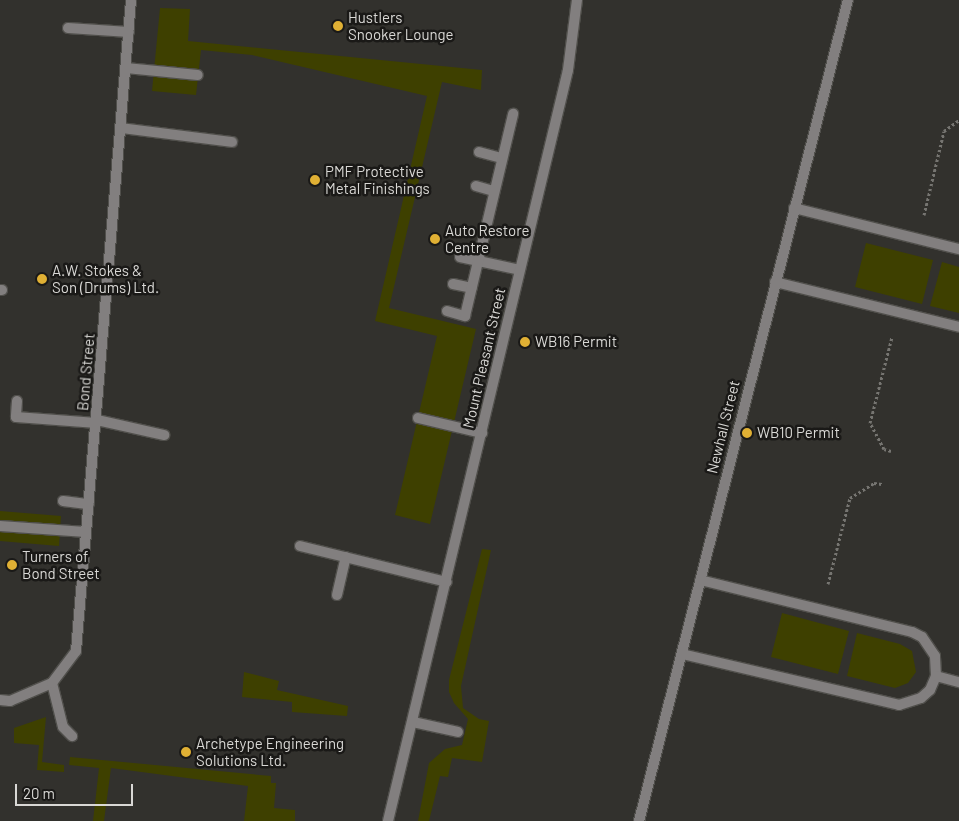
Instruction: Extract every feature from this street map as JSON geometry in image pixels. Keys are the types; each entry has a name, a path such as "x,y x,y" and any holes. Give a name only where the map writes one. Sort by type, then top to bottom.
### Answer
{"street":[{"name":"Bond Street","path":"0,700 10,701 52,683 76,651 97,422 131,0"},
{"name":"Mount Pleasant Street","path":"388,821 447,582 568,70 577,0"},
{"name":"Newhall Street","path":"639,821 848,0"},
{"path":"68,28 129,32"},
{"path":"126,68 198,75"},
{"path":"447,312 465,316 513,114"},
{"path":"121,128 232,142"},
{"path":"479,152 502,158"},
{"path":"476,186 494,191"},
{"path":"794,208 959,249"},
{"path":"460,257 520,270"},
{"path":"775,282 959,327"},
{"path":"453,284 472,288"},
{"path":"17,401 16,416 97,422 164,435"},
{"path":"418,418 482,433"},
{"path":"63,501 90,504"},
{"path":"0,526 86,532"},
{"path":"300,546 447,582"},
{"path":"337,595 346,557"},
{"path":"682,654 899,705 921,698 930,690 936,676 935,656 929,645 912,632 700,580"},
{"path":"936,676 959,682"},
{"path":"52,683 63,727 72,736"},
{"path":"413,722 458,732"}],"path":[{"path":"924,216 944,131 959,120"},
{"path":"891,451 884,449 870,423 892,337"},
{"path":"828,584 850,498 874,483 882,484"}],"shaded area":[{"path":"160,8 190,9 188,41 482,70 481,90 442,82 389,308 476,329 430,524 395,515 437,336 375,321 427,96 252,55 201,50 196,95 152,91"},
{"path":"866,243 933,260 922,304 855,287"},
{"path":"942,262 959,267 959,313 930,306"},
{"path":"0,511 61,516 59,546 0,541"},
{"path":"482,549 491,550 461,686 463,708 479,719 489,721 482,762 452,758 448,777 440,776 429,821 418,821 429,763 445,749 462,745 468,719 454,703 449,692 449,680"},
{"path":"782,613 849,631 838,674 771,657"},
{"path":"857,633 900,644 912,651 916,672 908,683 895,688 847,676"},
{"path":"244,672 279,681 277,690 348,706 347,716 292,712 292,702 242,697"},
{"path":"46,717 42,762 64,765 64,772 37,770 39,745 14,743 14,728"},
{"path":"70,757 271,776 271,783 276,783 274,808 295,810 295,821 244,821 248,786 111,768 104,821 93,821 99,768 69,765"}],"place":[{"name":"Hustlers Snooker Lounge","path":"338,26"},
{"name":"PMF Protective Metal Finishings","path":"315,180"},
{"name":"Auto Restore Centre","path":"435,239"},
{"name":"A.W. Stokes & Son (Drums) Ltd.","path":"42,279"},
{"name":"WB16 Permit","path":"525,342"},
{"name":"WB10 Permit","path":"747,433"},
{"name":"Turners of Bond Street","path":"12,565"},
{"name":"Archetype Engineering Solutions Ltd.","path":"186,752"}]}
